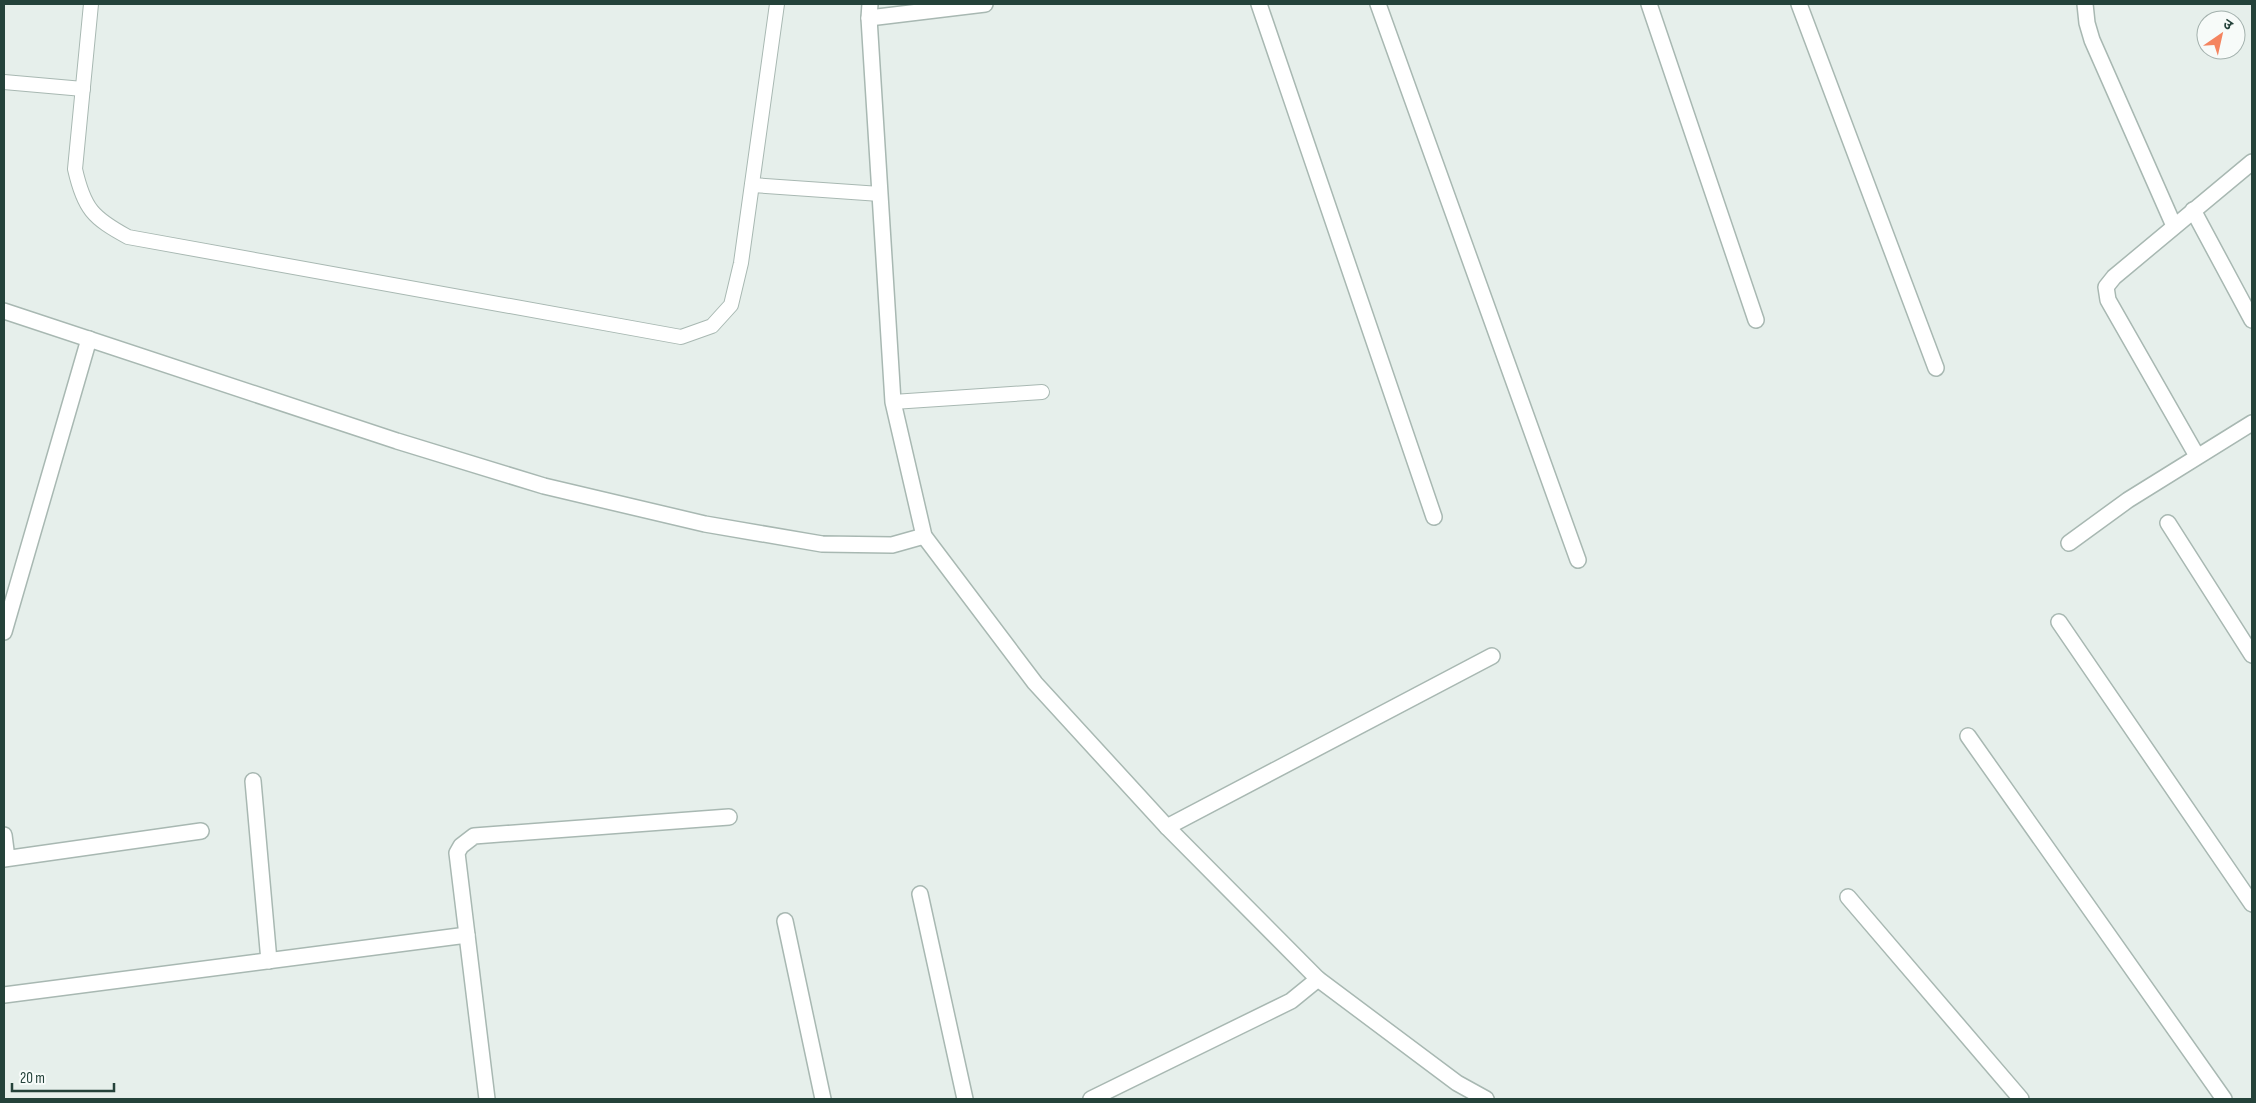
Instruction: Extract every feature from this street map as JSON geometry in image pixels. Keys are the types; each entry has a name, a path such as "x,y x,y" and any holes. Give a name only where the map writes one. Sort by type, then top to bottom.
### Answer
{"street":[{"path":"985,4 869,11 893,402 924,536 1035,683 1167,827 1318,979 1457,1083 1486,1099"},
{"path":"1260,4 1434,517"},
{"path":"1378,4 1578,560"},
{"path":"1649,4 1756,320"},
{"path":"1799,4 1936,368"},
{"path":"2085,4 2087,23 2092,40 2174,226"},
{"path":"2197,456 2108,300 2106,287 2114,276 2252,162"},
{"path":"2193,210 2252,320"},
{"path":"4,311 397,441 563,490 705,524 822,544 892,545 924,536"},
{"path":"4,632 90,339"},
{"path":"2069,543 2128,500 2252,423"},
{"path":"2168,523 2252,655"},
{"path":"2059,622 2252,904"},
{"path":"1167,827 1492,656"},
{"path":"1968,736 2224,1099"},
{"path":"253,780 269,961"},
{"path":"488,1099 457,853 460,846 474,836 729,817"},
{"path":"4,836 5,859 201,832"},
{"path":"920,894 965,1099"},
{"path":"1848,897 2021,1099"},
{"path":"785,921 823,1099"},
{"path":"4,995 468,935"},
{"path":"1091,1099 1291,1001 1318,979"}],"lane":[{"path":"91,4 75,169 81,195 100,222 128,237 681,337 712,326 731,305 741,263 777,4"},
{"path":"4,82 83,89"},
{"path":"752,185 880,194"},
{"path":"893,402 1042,392"}]}
